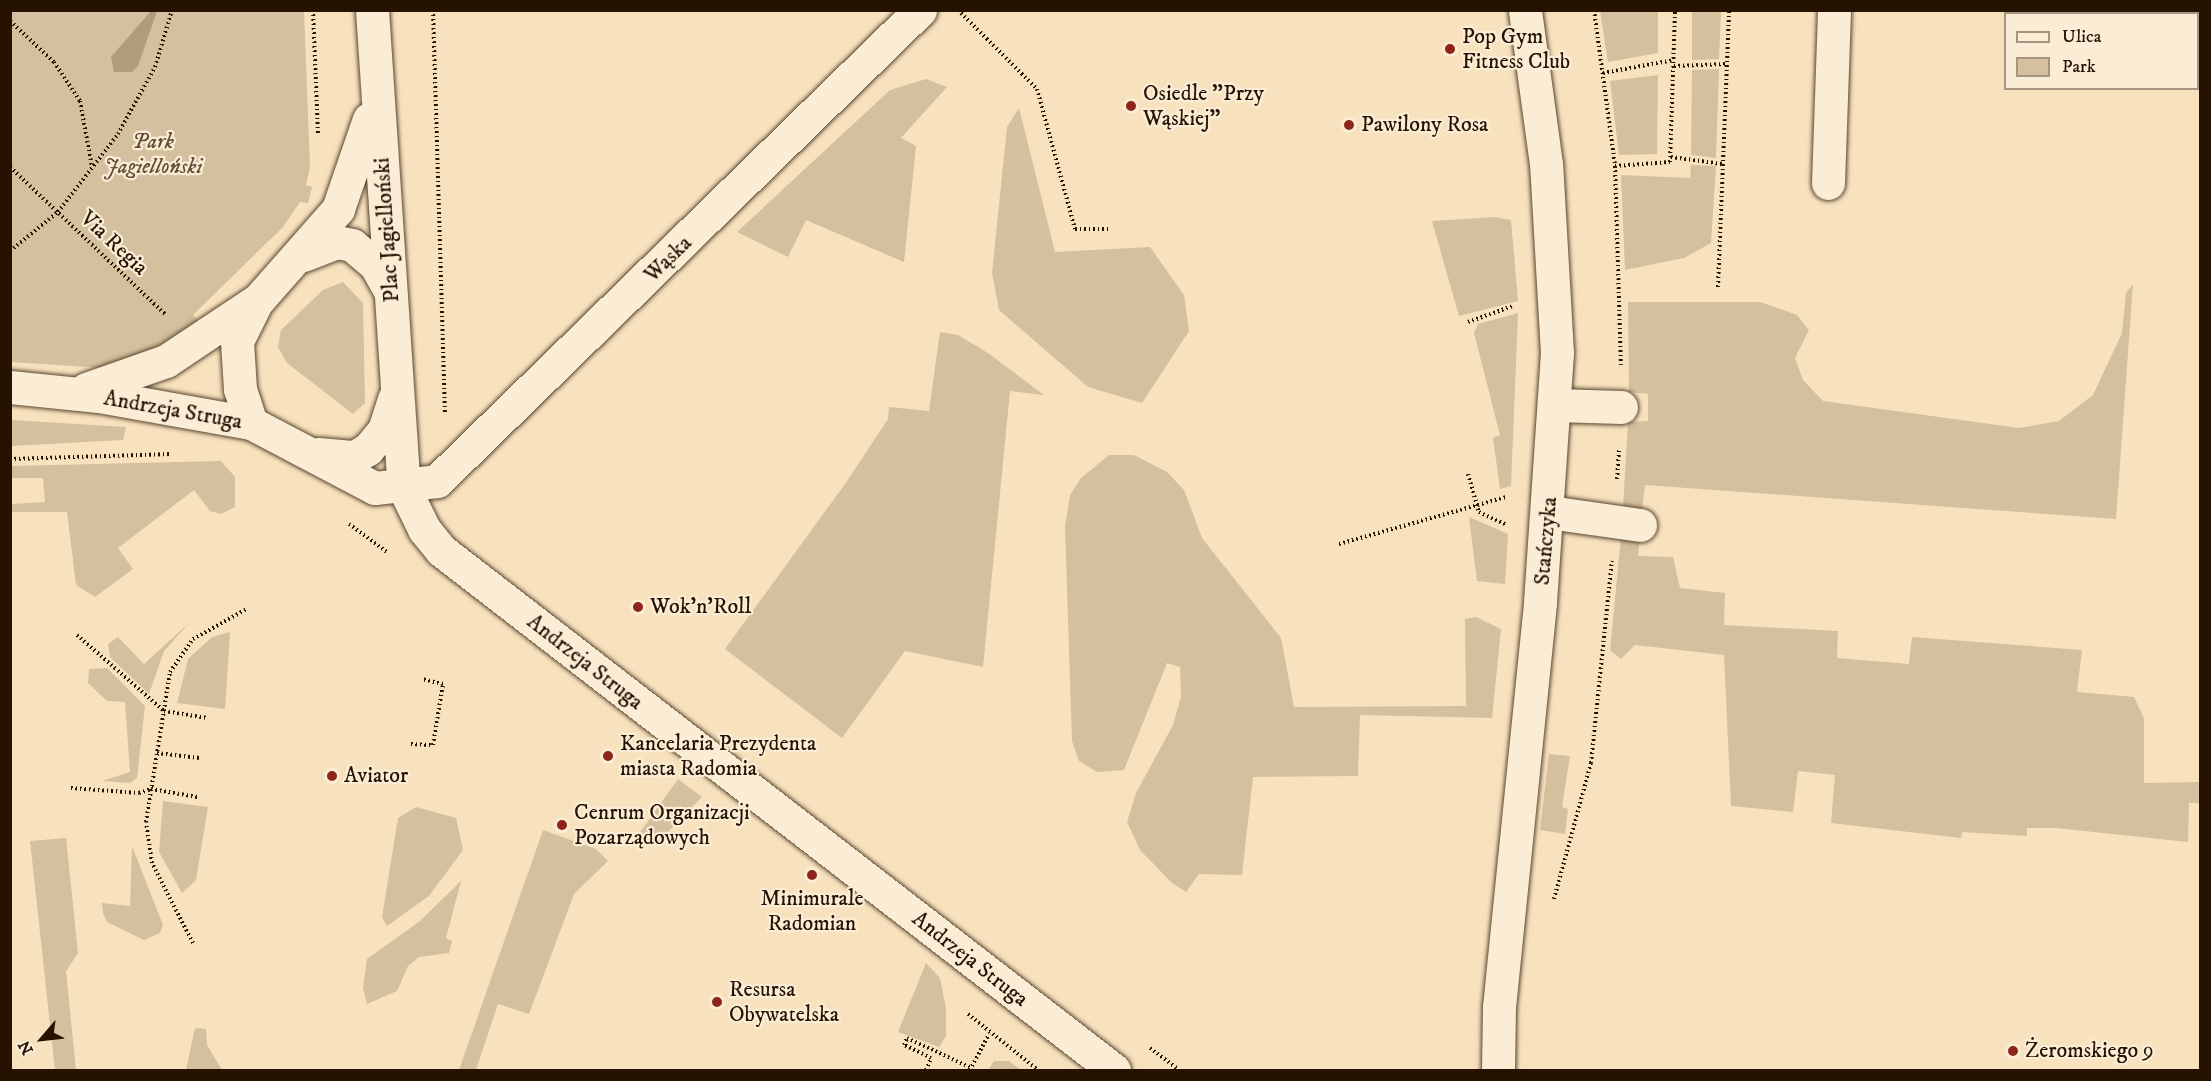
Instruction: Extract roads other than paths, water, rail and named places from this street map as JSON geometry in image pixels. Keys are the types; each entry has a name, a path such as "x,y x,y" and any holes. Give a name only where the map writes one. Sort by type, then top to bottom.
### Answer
{"street":[{"name":"Plac Jagielloński","path":"372,10 404,488"},
{"name":"Wąska","path":"404,488 437,481 458,465 920,10"},
{"name":"Stańczyka","path":"1498,1071 1499,1007 1548,512 1555,405 1551,221 1525,10"},
{"path":"1828,183 1834,10"},
{"name":"Plac Jagielloński","path":"63,391 122,381 197,342 259,299 303,255 350,186 376,75"},
{"path":"303,255 337,242 352,245 375,264 391,293"},
{"path":"251,423 240,388 237,341 259,299"},
{"name":"Plac Jagielloński","path":"302,448 342,457 368,449 384,430 398,384"},
{"name":"Andrzeja Struga","path":"10,387 63,391 251,423 375,488 404,488 442,551 1114,1071"},
{"path":"1555,405 1621,407"},
{"path":"1548,512 1628,523"}],"place":[{"name":"Pop Gym Fitness Club","path":"1450,49"},
{"name":"Osiedle \"Przy Wąskiej\"","path":"1131,106"},
{"name":"Pawilony Rosa","path":"1349,125"},
{"name":"Wok'n'Roll","path":"638,607"},
{"name":"Kancelaria Prezydenta miasta Radomia","path":"608,756"},
{"name":"Aviator","path":"332,776"},
{"name":"Cenrum Organizacji Pozarządowych","path":"562,825"},
{"name":"Minimurale Radomian","path":"812,875"},
{"name":"Resursa Obywatelska","path":"717,1002"},
{"name":"Żeromskiego 9","path":"2013,1051"}],"park label":[{"name":"Park Jagielloński","path":"153,154"}]}
